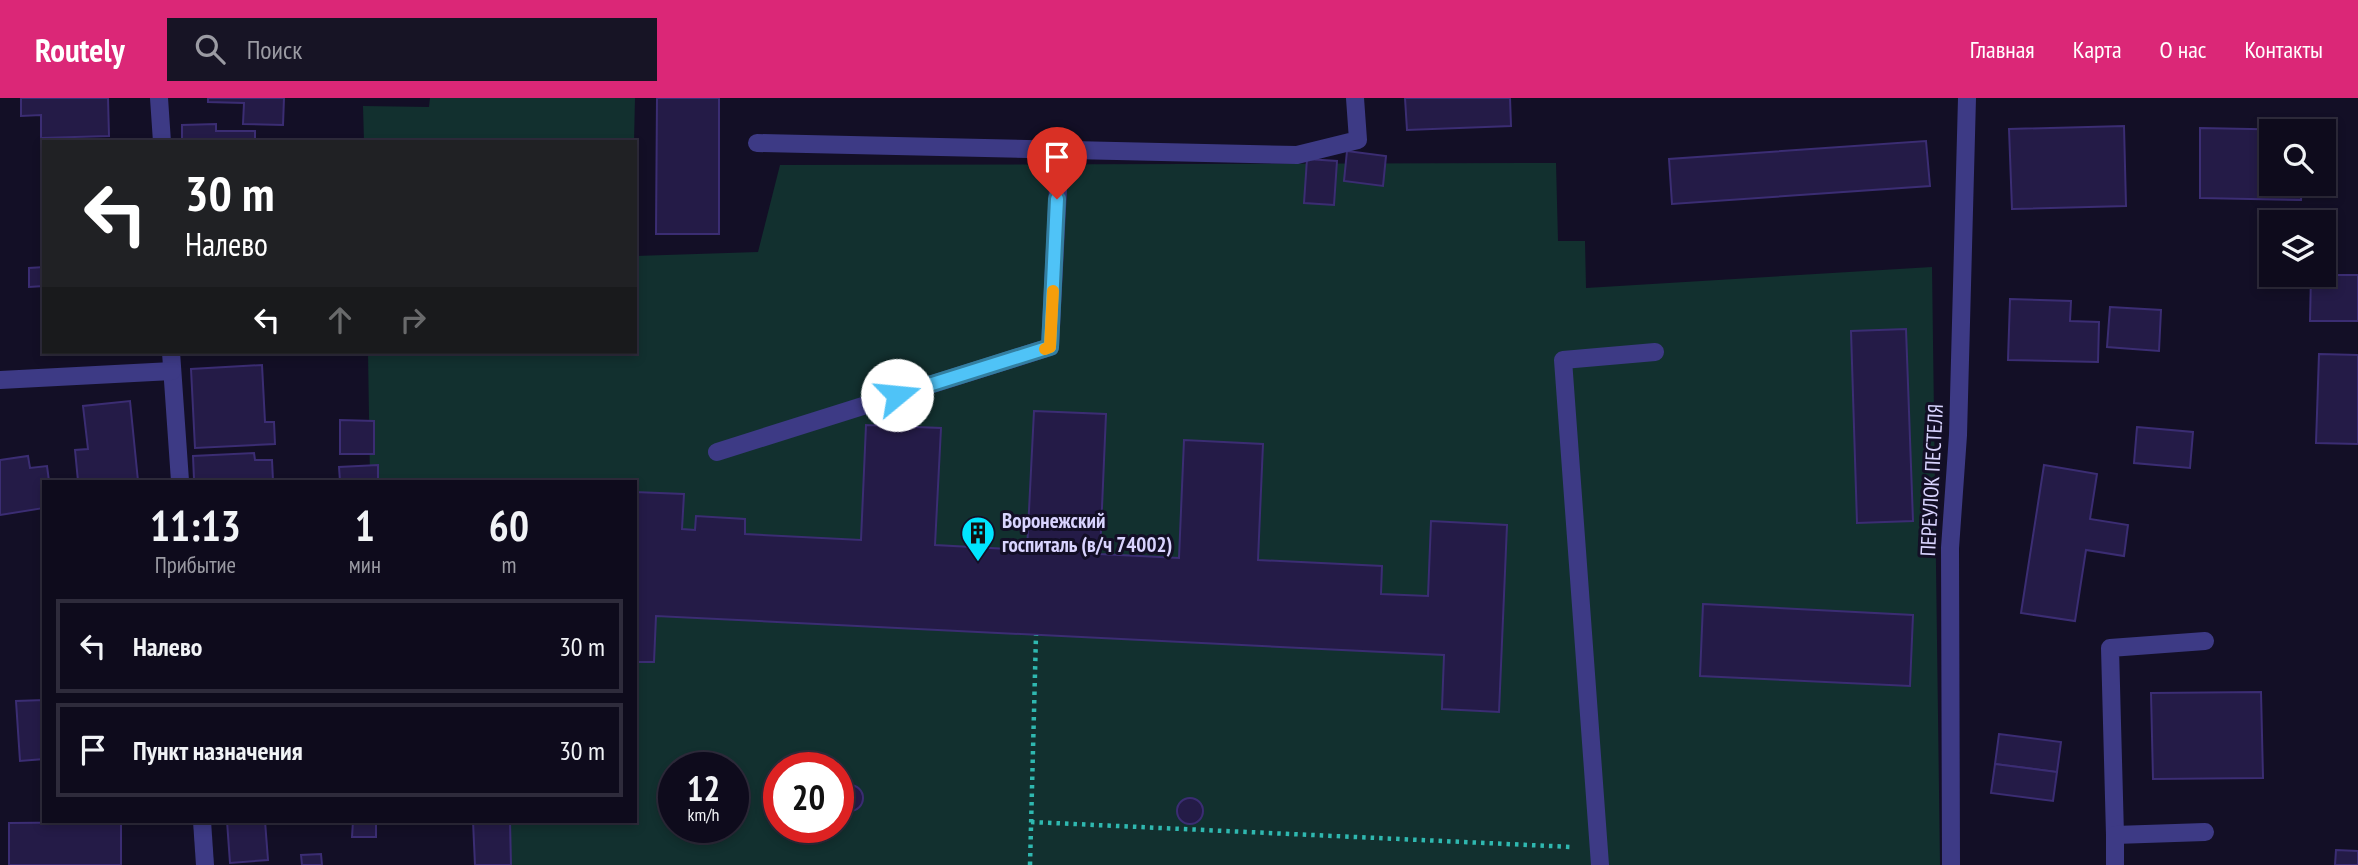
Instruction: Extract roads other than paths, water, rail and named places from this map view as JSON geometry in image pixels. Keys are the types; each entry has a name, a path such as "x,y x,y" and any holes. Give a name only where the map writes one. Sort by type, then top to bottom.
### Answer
{"street":[{"path":"159,98 162,140"},
{"path":"757,142 1297,155 1358,140 1355,98"},
{"name":"ПЕРЕУЛОК ПЕСТЕЛЯ","path":"1951,865 1950,548 1958,435 1967,98"},
{"path":"717,452 1050,347 1060,149"},
{"path":"1599,857 1563,360 1655,352"},
{"path":"171,354 180,480"},
{"path":"0,380 172,371"},
{"path":"2115,865 2110,648 2204,641"},
{"path":"202,823 205,865"},
{"path":"2115,835 2205,831"}],"place":[{"name":"Воронежский госпиталь (в/ч 74002)","path":"978,563"}]}
